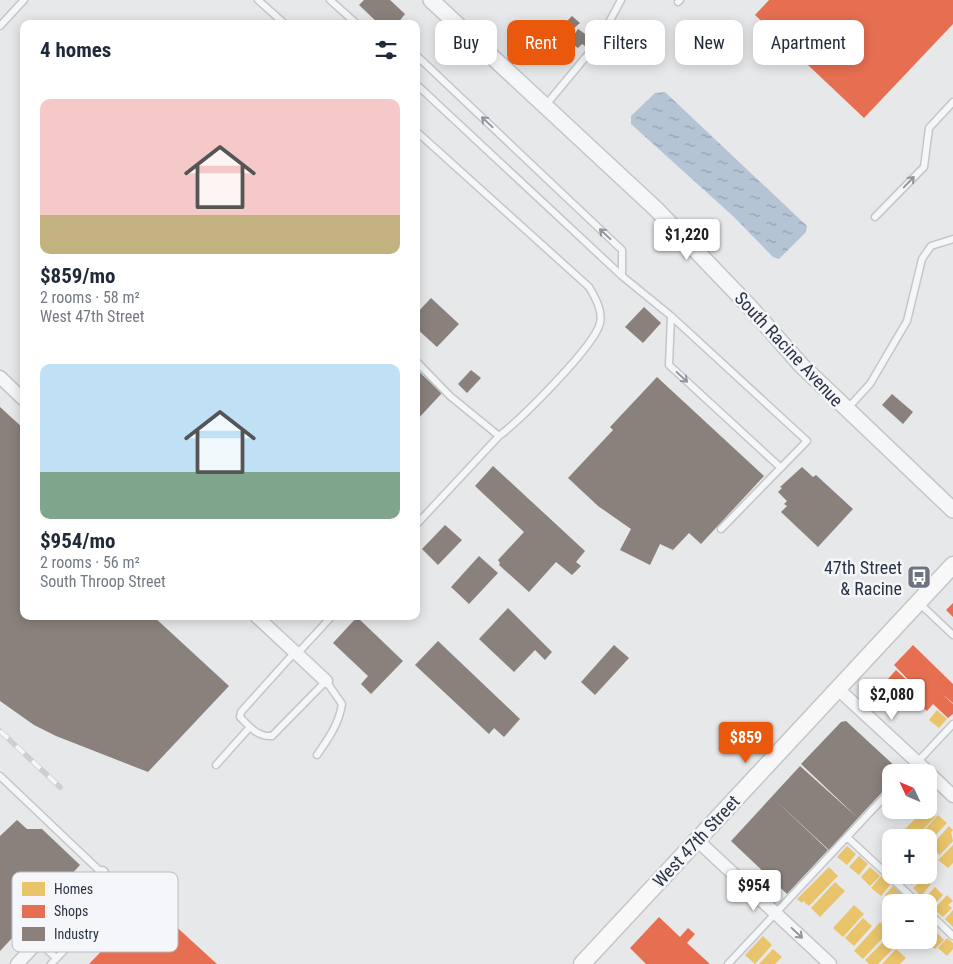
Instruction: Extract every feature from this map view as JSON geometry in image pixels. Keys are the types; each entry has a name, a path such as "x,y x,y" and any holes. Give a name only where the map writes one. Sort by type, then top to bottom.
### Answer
{"main road":[{"name":"West 47th Street","path":"582,964 953,565"}],"street":[{"name":"South Racine Avenue","path":"431,0 662,215 750,307 801,365 953,510"},
{"path":"0,378 20,396"},
{"path":"260,620 326,681"},
{"path":"838,689 917,762"},
{"path":"938,782 953,796"},
{"path":"697,840 830,964"},
{"path":"16,964 28,952"}],"lane":[{"path":"0,26 24,0"},
{"path":"258,0 280,20"},
{"path":"330,0 352,20"},
{"path":"545,106 599,42 621,0"},
{"path":"420,59 622,250 622,276"},
{"path":"420,88 622,276 671,316 807,441 721,530"},
{"path":"875,217 924,167 929,128 953,102"},
{"path":"420,135 589,287 596,299 601,322 596,334 514,425 499,436 420,521"},
{"path":"846,410 870,384 907,321 922,258 931,246 953,239"},
{"path":"671,316 669,365 781,468"},
{"path":"420,365 450,396 499,436"},
{"path":"918,602 953,635"},
{"path":"317,755 330,737 341,715 342,704 326,681 276,734 264,736 250,727 240,717 241,712 328,620"},
{"path":"917,762 953,724"},
{"path":"216,764 250,727"},
{"path":"0,776 101,872"},
{"path":"728,964 882,800"},
{"path":"847,837 908,894"},
{"path":"937,921 953,936"},
{"path":"49,952 56,958"},
{"path":"51,964 62,952"}],"water":[{"path":"665,92 807,226 806,232 779,259 773,257 734,217 631,124 631,116 655,93"}],"building: Homes":[{"path":"937,710 947,719 939,728 929,720"},
{"path":"938,815 947,823 937,834 937,829 925,829 934,819 938,819"},
{"path":"915,819 933,819 924,829 905,829"},
{"path":"949,826 953,830 951,832 953,841 940,855 937,853 937,839"},
{"path":"953,845 953,863 948,868 938,860"},
{"path":"847,846 856,854 847,865 837,857"},
{"path":"859,856 868,864 859,875 849,867"},
{"path":"829,867 838,876 809,906 797,899"},
{"path":"870,867 880,876 870,886 861,877"},
{"path":"881,876 882,884 890,885 881,896 871,888"},
{"path":"835,882 845,891 820,917 811,908"},
{"path":"917,884 931,884 923,894 919,894 913,888"},
{"path":"893,886 902,894 886,894"},
{"path":"935,887 943,895 937,902 937,894 929,894"},
{"path":"947,895 953,901 948,905 952,908 943,917 937,912 937,906"},
{"path":"854,905 864,914 843,937 833,928"},
{"path":"953,910 953,927 945,919"},
{"path":"863,918 872,926 854,946 845,938"},
{"path":"880,922 882,924 882,939 863,959 854,951"},
{"path":"937,933 944,940 937,947"},
{"path":"763,936 772,945 755,964 745,955"},
{"path":"947,938 953,943 953,949 947,956 938,948"},
{"path":"882,943 882,949 893,949 878,964 869,964 865,960"},
{"path":"773,949 782,957 775,964 759,964"},
{"path":"896,949 906,958 900,964 882,964"}],"building: Shops":[{"path":"769,0 953,0 953,24 864,118 808,65 864,65 864,20 760,20 755,15"},
{"path":"953,603 953,617 946,610"},
{"path":"913,645 953,684 953,703 942,694 953,704 953,714 948,718 933,704 927,711 920,705 918,709 887,680 896,670 925,697 894,665"},
{"path":"659,917 680,937 688,928 695,934 687,943 710,964 646,964 630,948"},
{"path":"178,928 217,964 89,964 101,952 178,952"}],"building: Industry":[{"path":"364,0 390,0 405,14 400,20 375,20 359,5"},
{"path":"572,16 580,23 575,27 575,20 568,20"},
{"path":"578,29 585,34 585,46 582,44 578,48 575,46 575,33"},
{"path":"431,298 459,324 437,347 420,332 420,310"},
{"path":"644,307 661,323 643,343 625,327"},
{"path":"471,370 481,378 467,393 458,384"},
{"path":"420,373 442,393 420,417"},
{"path":"657,377 764,476 701,544 689,533 673,550 660,544 650,565 620,550 631,529 598,506 568,478 613,430 610,427"},
{"path":"892,394 913,412 903,424 882,405"},
{"path":"0,407 20,425 20,620 157,620 229,686 148,772 56,736 34,725 0,701"},
{"path":"493,466 585,551 576,562 581,566 572,575 556,562 529,592 499,565 498,560 524,532 475,486"},
{"path":"802,467 813,477 816,475 853,509 818,547 781,512 787,506 784,504 787,501 778,492 782,488 780,487"},
{"path":"445,525 462,540 438,565 422,549"},
{"path":"479,556 498,573 469,604 451,587"},
{"path":"508,608 552,652 545,660 535,650 514,672 479,639"},
{"path":"354,620 360,620 403,661 371,694 361,684 368,676 333,643"},
{"path":"438,641 520,719 504,737 494,728 489,734 415,665"},
{"path":"614,645 629,658 595,695 581,682"},
{"path":"846,721 893,764 882,764 882,792 858,818 801,764 841,722"},
{"path":"800,766 858,818 829,850 774,799 828,850 787,894 731,841"},
{"path":"17,820 27,829 42,829 80,865 73,872 12,872 12,938 0,951 0,836"}],"railway":[{"path":"0,731 60,787"}],"place":[{"name":"47th Street & Racine","path":"919,577"}]}
